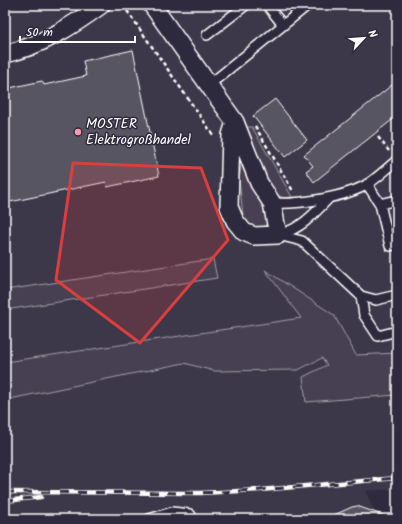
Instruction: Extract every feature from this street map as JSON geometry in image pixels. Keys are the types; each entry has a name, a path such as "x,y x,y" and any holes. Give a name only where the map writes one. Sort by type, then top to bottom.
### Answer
{"street":[{"path":"5,54 17,51 66,30 101,5"},
{"path":"152,5 235,122 258,184 272,204 278,234 254,236 230,224 231,135 235,122"}],"lane":[{"path":"208,35 246,5"},
{"path":"267,5 283,25"},
{"path":"209,85 308,5"},
{"path":"272,204 286,205 299,201 329,198 367,184 397,160"},
{"path":"367,184 380,204 390,246 397,244"},
{"path":"278,234 289,232 309,220 329,198"},
{"path":"380,204 397,200"},
{"path":"278,234 302,241 361,296 376,300 397,295"},
{"path":"361,296 364,315 378,336 397,331"},
{"path":"149,519 172,512 190,514 193,519"}],"path":[{"path":"235,122 254,124 299,201"},
{"path":"378,137 397,160"}],"highlighted area":[{"path":"73,163 201,168 228,240 140,343 56,280"}],"shaded area":[{"path":"5,5 397,5 397,353 356,355 334,315 266,271 302,318 5,362 5,310 217,277 213,259 5,290"},
{"path":"246,127 252,127 292,197 285,198 272,194"},
{"path":"243,153 264,201 268,222 263,228 253,229 243,216 239,179"},
{"path":"213,259 217,278 5,310 5,290"},
{"path":"265,270 334,315 356,355 397,353 397,395 306,402 303,377 327,365 322,358 298,370 214,371 184,363 5,400 5,362 301,318"},
{"path":"323,358 355,398 397,395 397,489 366,491 377,519 5,519 5,400 184,363 214,371 298,370"}],"building":[{"name":"MOSTER Elektrogroßhandel","path":"133,50 159,176 107,187 106,182 5,203 5,89 42,81 44,85 86,76 83,61"},
{"path":"397,81 397,116 314,182 306,171 313,166 304,155"},
{"path":"275,99 307,140 285,157 253,116"},
{"path":"357,506 388,517 388,519 325,519 352,507"}],"railway":[{"path":"5,492 200,493 260,490 397,478"},
{"path":"5,501 41,497"}],"place":[{"name":"MOSTER Elektrogroßhandel","path":"78,132"}]}
